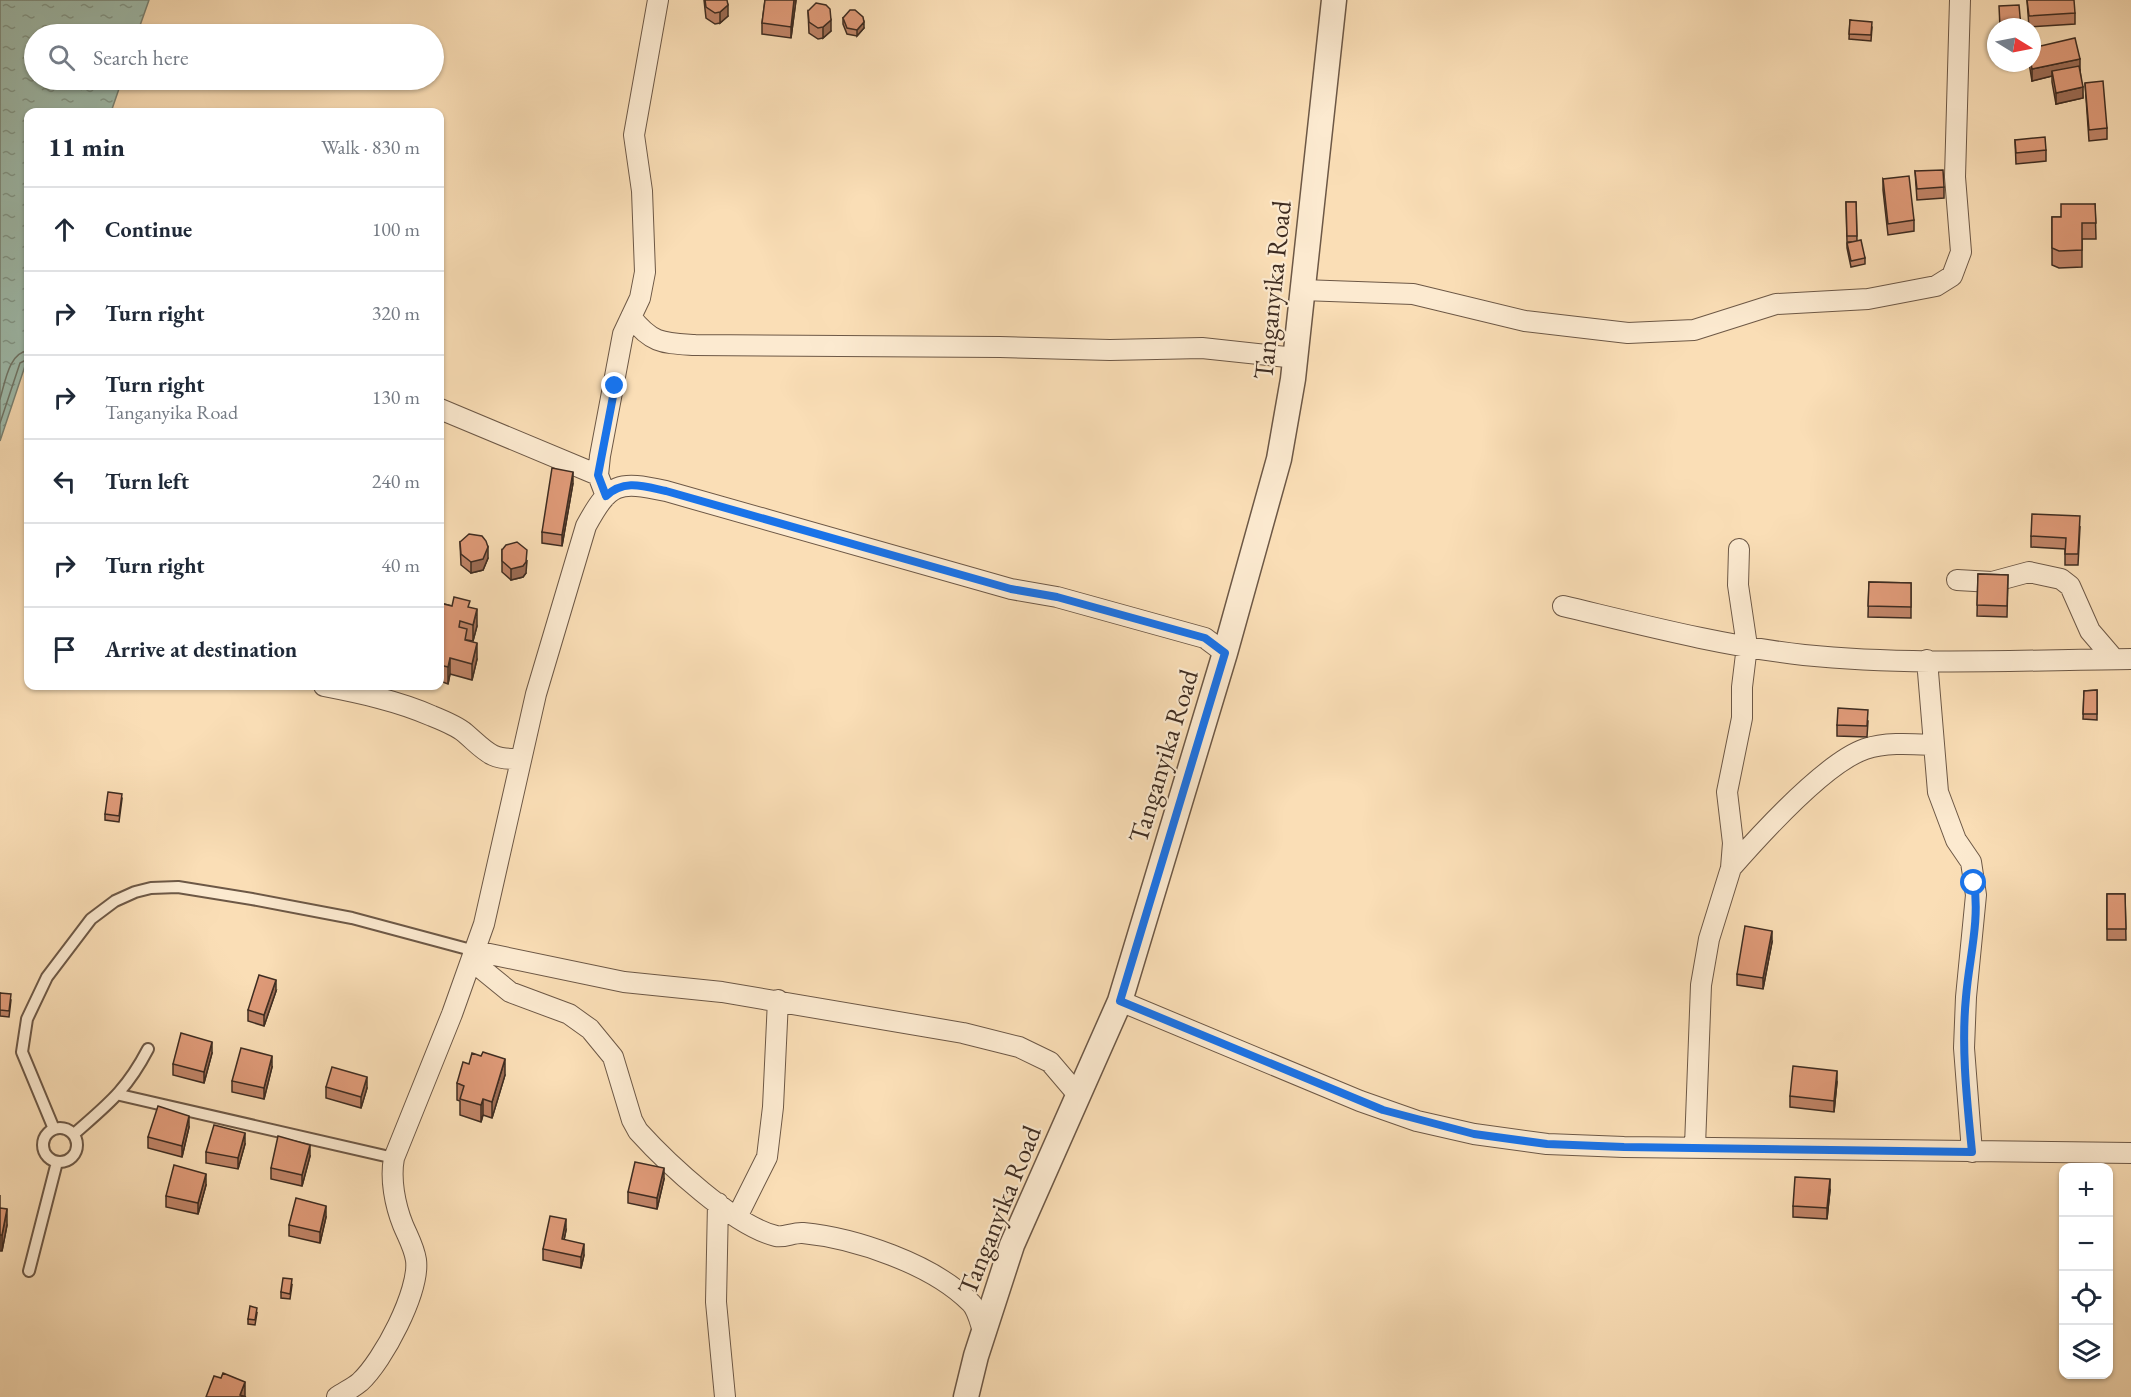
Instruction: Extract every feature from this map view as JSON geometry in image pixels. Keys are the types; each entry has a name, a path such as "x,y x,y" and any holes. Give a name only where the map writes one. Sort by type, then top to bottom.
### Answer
{"street":[{"path":"606,496 598,475 623,334 640,298 645,272 642,190 634,135 658,0"},
{"name":"Tanganyika Road","path":"966,1397 984,1331 1012,1245 1120,1001 1225,653 1279,459 1296,358 1334,0"},
{"path":"1302,290 1413,294 1525,321 1628,333 1694,330 1776,304 1868,299 1936,286 1952,276 1960,252 1955,177 1959,0"},
{"path":"631,317 643,333 660,343 1000,346 1110,350 1202,348 1296,358"},
{"path":"444,411 485,430 598,475"},
{"path":"337,1397 359,1382 371,1369 410,1301 414,1287 416,1260 396,1197 393,1183 394,1158 473,956 490,897 536,694 586,526 598,504 615,487 633,484 666,491 1011,589 1057,597 1205,638 1225,653"},
{"path":"1695,1146 1701,985 1710,931 1731,868 1733,843 1727,792 1742,718 1742,687 1747,646 1738,585 1739,549"},
{"path":"1957,580 1992,582 2029,572 2061,579 2070,586 2090,631 2122,659"},
{"path":"1563,606 1747,646 1804,655 1927,660 2122,659"},
{"path":"1927,660 1938,792 1949,825 1971,862 1976,895 1966,997 1964,1048 1972,1152"},
{"path":"342,690 381,699 432,716 464,732 491,756 501,760 521,759"},
{"path":"1731,868 1806,791 1854,755 1864,749 1893,744 1934,745"},
{"path":"473,956 624,982 778,1000 963,1033 1019,1047 1050,1062 1079,1096"},
{"path":"473,956 510,992 526,1000 556,1008 590,1029 613,1057 632,1120 638,1131 718,1203 737,1217 777,1237 801,1233 863,1245 896,1258 926,1272 972,1303 984,1331"},
{"path":"737,1217 766,1157 773,1107 778,1000"},
{"path":"1120,1001 1360,1101 1417,1121 1474,1134 1547,1144 2131,1153"},
{"path":"718,1203 716,1302 725,1397"}],"lane":[{"path":"54,1129 22,1052 27,1019 47,977 91,919 115,901 135,891 178,887 252,899 382,925 473,956"},
{"path":"74,1134 120,1095 148,1049"},
{"path":"120,1095 394,1158"},
{"path":"60,1127 74,1134 77,1147 75,1154 69,1160 57,1162 48,1156 44,1150 46,1137 54,1129 60,1127"},
{"path":"29,1271 57,1162"}],"water":[{"path":"0,0 149,0 141,24 24,24 24,90 119,90 112,108 24,108 24,369 0,441"}],"building":[{"path":"705,0 727,0 728,5 715,13 706,7"},
{"path":"765,0 794,0 791,27 762,23"},
{"path":"2027,0 2074,0 2075,13 2029,16"},
{"path":"816,3 826,5 830,9 831,20 818,28 809,22 808,11"},
{"path":"2019,5 2020,18 2000,18 1999,6"},
{"path":"850,10 855,10 863,17 864,22 857,30 847,28 843,18"},
{"path":"1850,20 1872,22 1871,35 1849,34"},
{"path":"2075,38 2080,59 2041,67 2041,46"},
{"path":"2079,66 2083,87 2056,93 2052,71"},
{"path":"2103,81 2107,128 2089,130 2085,83"},
{"path":"2045,137 2046,150 2016,153 2015,140"},
{"path":"1943,170 1944,187 1917,189 1915,171"},
{"path":"1909,176 1914,220 1888,224 1883,179"},
{"path":"1846,202 1856,202 1857,236 1847,236"},
{"path":"2061,204 2095,204 2096,223 2082,223 2082,250 2059,251 2052,248 2052,217 2061,217"},
{"path":"1861,240 1865,258 1851,261 1847,243"},
{"path":"552,468 573,472 562,535 542,532"},
{"path":"2032,514 2080,516 2078,554 2065,554 2066,538 2031,536"},
{"path":"469,534 482,536 486,541 488,547 483,559 471,562 461,554 460,542"},
{"path":"517,542 527,550 526,562 523,566 511,569 502,561 502,550 506,545"},
{"path":"1978,574 2008,575 2007,606 1977,605"},
{"path":"1869,582 1911,583 1911,607 1868,606"},
{"path":"454,597 470,601 468,607 477,609 473,625 460,621 459,627 467,629 465,640 477,643 472,664 450,658 448,667 444,666 444,604 452,606"},
{"path":"2097,690 2097,714 2083,714 2084,691"},
{"path":"1838,708 1868,710 1867,726 1837,725"},
{"path":"108,792 122,794 119,816 105,814"},
{"path":"2107,894 2125,894 2126,929 2107,929"},
{"path":"1745,926 1772,931 1763,978 1737,974"},
{"path":"259,975 276,980 264,1015 248,1010"},
{"path":"0,993 11,994 9,1011 0,1010"},
{"path":"181,1033 212,1042 204,1072 173,1064"},
{"path":"241,1048 272,1056 264,1088 232,1081"},
{"path":"483,1052 505,1059 492,1102 483,1099 481,1105 460,1099 464,1086 457,1083 463,1062 469,1064 472,1053 481,1056"},
{"path":"1793,1066 1837,1071 1834,1101 1790,1096"},
{"path":"332,1067 367,1077 361,1097 326,1087"},
{"path":"158,1106 189,1116 182,1146 148,1137"},
{"path":"214,1125 245,1133 238,1158 206,1152"},
{"path":"278,1136 310,1145 302,1175 271,1168"},
{"path":"635,1162 664,1168 657,1198 628,1192"},
{"path":"174,1165 206,1174 198,1203 166,1196"},
{"path":"1795,1177 1830,1179 1827,1208 1793,1206"},
{"path":"296,1198 326,1206 320,1232 289,1225"},
{"path":"0,1208 7,1209 2,1235 0,1235"},
{"path":"550,1216 566,1219 562,1239 584,1244 581,1257 543,1249"},
{"path":"283,1278 292,1279 290,1294 281,1292"},
{"path":"250,1306 257,1308 255,1320 248,1319"},
{"path":"223,1373 245,1382 240,1395 246,1397 206,1397 214,1376 221,1378"}],"route":[{"path":"615,386 602,444 598,475 606,496 615,487 633,484 666,491 914,559 1011,589 1057,597 1205,638 1225,653 1120,1001 1383,1110 1417,1121 1474,1134 1547,1144 1972,1152 1964,1048 1966,997 1976,905 1974,883"}]}
